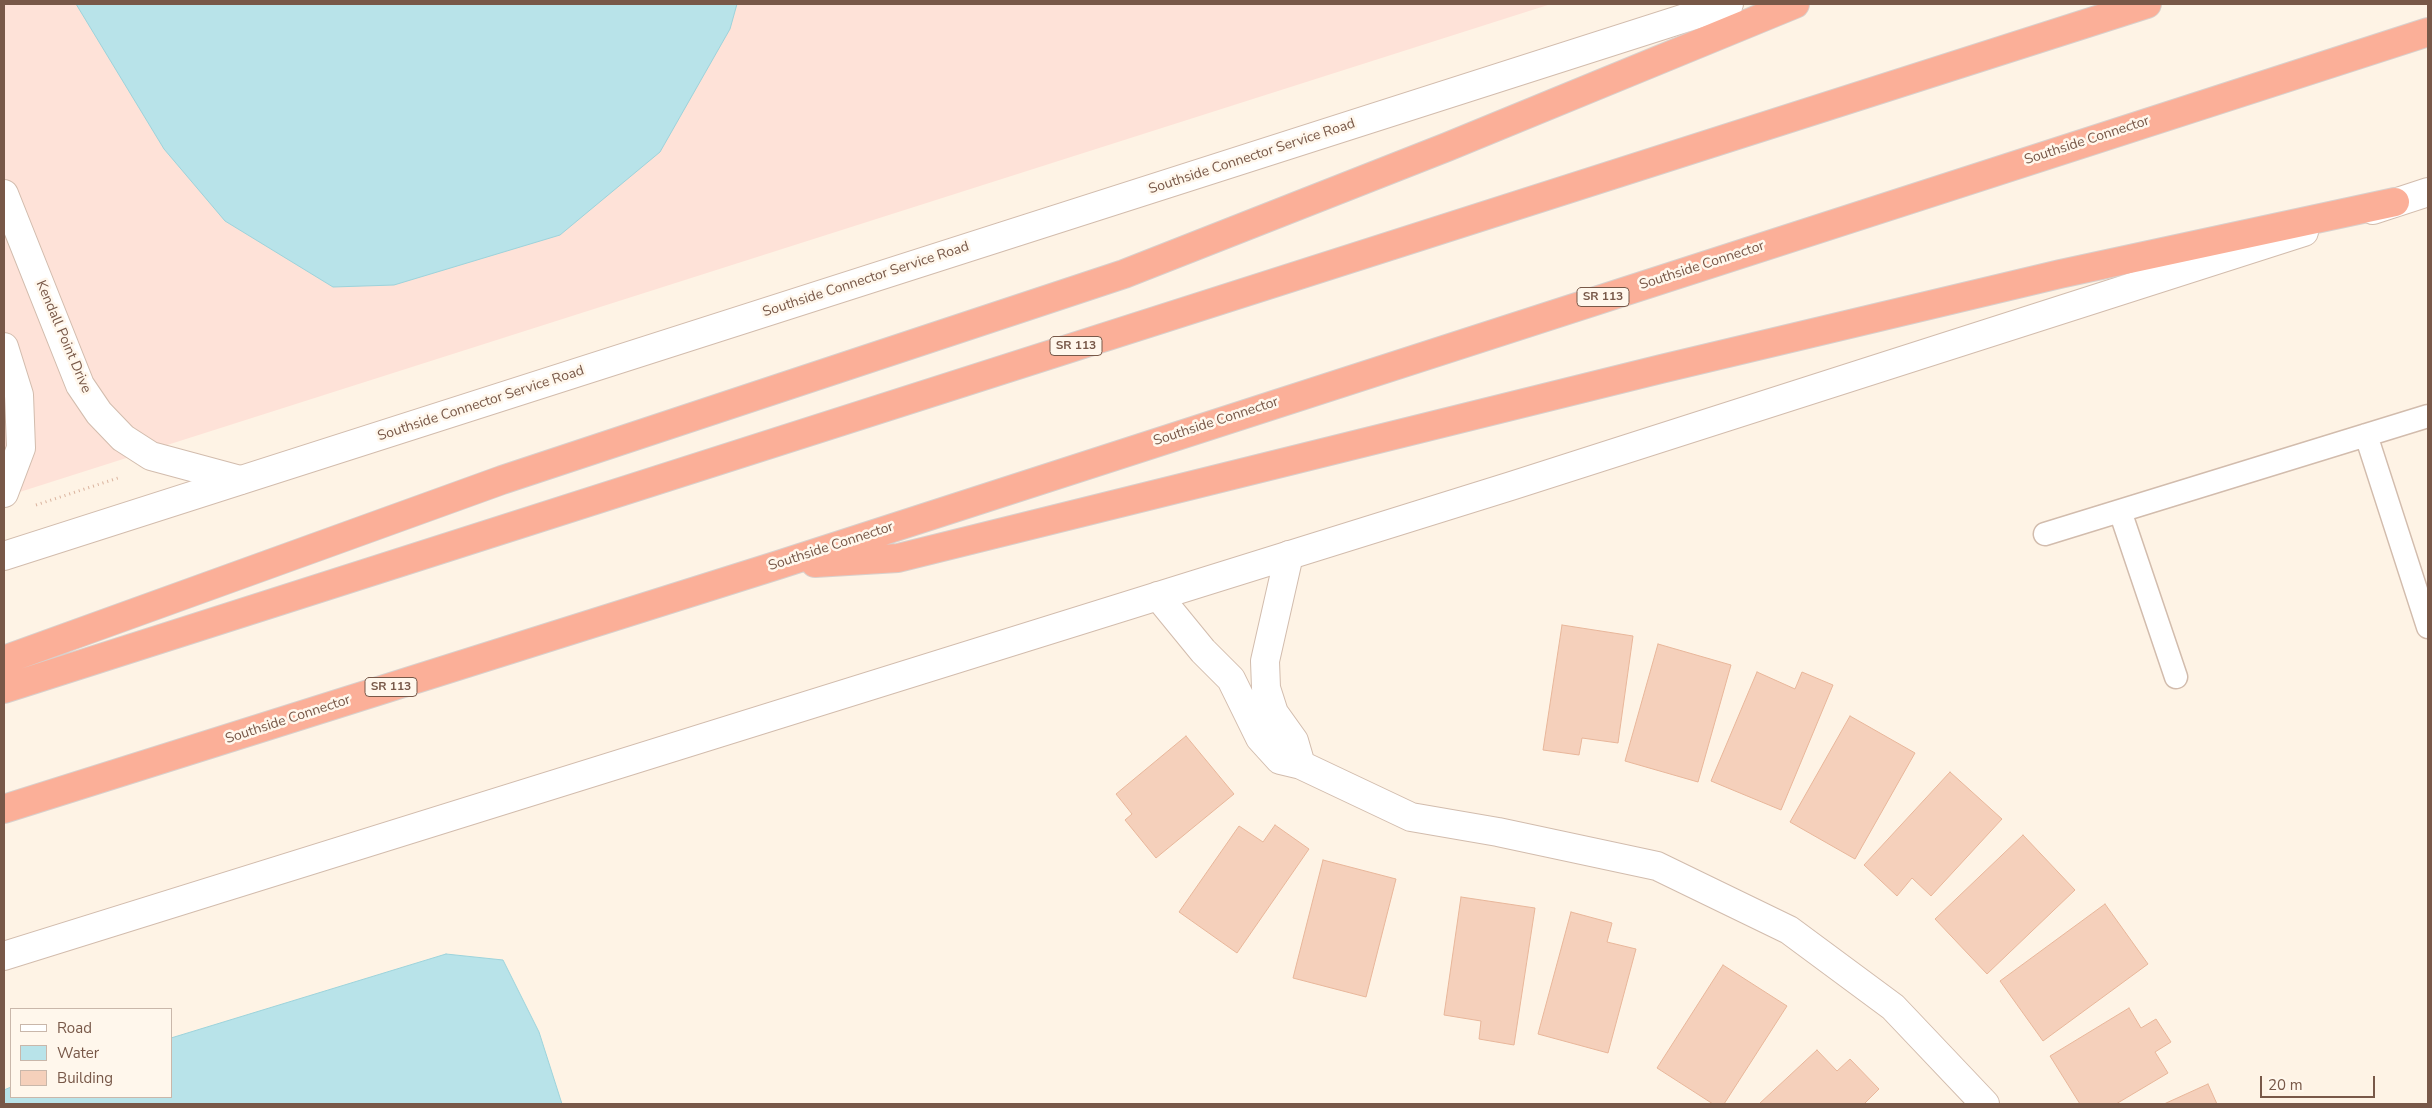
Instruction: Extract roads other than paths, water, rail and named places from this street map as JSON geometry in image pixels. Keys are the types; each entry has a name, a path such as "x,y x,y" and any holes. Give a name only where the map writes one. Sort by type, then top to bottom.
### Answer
{"highway":[{"path":"4,660 502,480 1124,274 1448,148 1795,4"},
{"name":"SR 113","path":"4,689 2147,4"},
{"name":"Southside Connector","path":"4,810 778,565 2428,32"},
{"path":"778,565 898,558 1661,369 2022,283 2395,202"}],"street":[{"name":"Southside Connector Service Road","path":"4,556 1729,4"},
{"path":"4,956 1289,555 2428,192"},
{"name":"Kendall Point Drive","path":"4,194 80,385 98,413 123,438 151,456 240,480"},
{"path":"4,347 19,395 22,448 4,493"},
{"path":"1289,555 1265,661 1266,688 1274,713 1294,741 1301,766"},
{"path":"1158,596 1203,651 1231,679 1260,738 1280,760 1301,766 1411,817 1498,832 1657,866 1789,930 1893,1007 1985,1104"}],"lane":[{"path":"2045,534 2428,416"},
{"path":"2366,435 2428,627"},
{"path":"2120,511 2176,677"}],"water":[{"path":"76,4 737,4 730,29 660,152 560,235 394,285 333,287 225,221 164,149"},
{"path":"446,954 503,960 539,1032 562,1104 4,1104 4,1090 10,1087 10,1098 172,1098 172,1038"}]}
